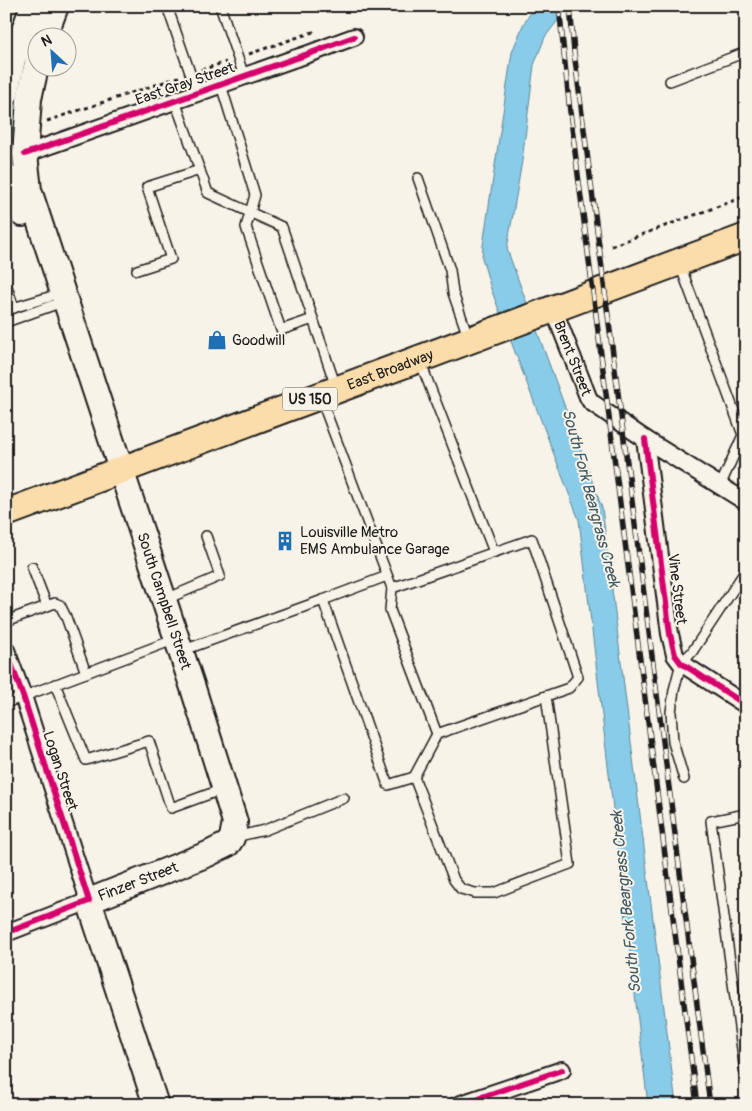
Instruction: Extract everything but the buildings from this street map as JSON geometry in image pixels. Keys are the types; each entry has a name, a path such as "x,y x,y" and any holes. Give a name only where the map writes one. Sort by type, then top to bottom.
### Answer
{"main road":[{"path":"6,93 13,60 33,6"},
{"path":"48,28 56,6"},
{"name":"South Campbell Street","path":"34,78 29,99 24,154 29,190 55,301"},
{"name":"South Campbell Street","path":"6,176 17,198 55,301 88,371 226,788 236,822 233,835"},
{"name":"East Broadway","path":"6,512 746,236"},
{"name":"Finzer Street","path":"88,901 208,854 228,844 233,835"},
{"name":"Logan Street","path":"88,901 156,1105"}],"street":[{"name":"East Gray Street","path":"24,154 354,37"},
{"name":"Brent Street","path":"544,312 588,397 601,410 720,486 743,495"},
{"name":"Vine Street","path":"645,439 670,634 675,655 681,663"},
{"name":"Logan Street","path":"6,650 23,696 88,901"},
{"path":"681,663 746,705"},
{"name":"Finzer Street","path":"6,933 88,901"},
{"path":"458,1105 562,1070"}],"lane":[{"path":"167,6 197,93"},
{"path":"220,6 244,76"},
{"path":"670,81 746,52"},
{"path":"221,85 255,195 246,227 281,330 313,319"},
{"path":"175,101 208,193 251,211 282,227 313,319 328,392 392,588 390,610 437,734"},
{"path":"137,270 171,258 147,187 200,170"},
{"path":"418,178 450,270 453,294 470,340"},
{"path":"678,262 743,435 720,486"},
{"path":"6,284 10,309 55,301"},
{"path":"6,322 55,301"},
{"path":"419,359 494,552"},
{"path":"164,600 220,576 206,536"},
{"path":"323,600 388,785 414,777 437,734 569,688 578,677 532,540 392,588"},
{"path":"32,567 46,606"},
{"path":"684,779 673,742 671,726 674,690 681,663 692,652 746,570"},
{"path":"6,703 86,673 323,600 387,576"},
{"path":"6,621 55,603 60,605 86,673"},
{"path":"55,684 86,760 149,741 171,808 226,788"},
{"path":"414,777 454,880 461,890 475,893 494,893 570,864 546,696"},
{"path":"233,835 266,830 344,798"},
{"path":"746,814 711,821 746,1079"}],"path":[{"path":"43,120 49,122 313,32 319,51"},
{"path":"611,246 746,196"}],"water":[{"name":"South Fork Beargrass Creek","path":"535,6 569,6 545,37 534,65 522,161 507,249 602,508 676,1105 648,1105 579,520 491,289 482,258 512,52 523,25"}],"railway":[{"path":"559,6 570,112 697,1105"},
{"path":"570,6 574,52 710,1105"}],"cycle path":[{"path":"25,154 354,37"},
{"path":"645,439 670,634 675,655 681,663 746,705"},
{"path":"6,650 23,696 89,901 6,933"},
{"path":"458,1105 562,1070"}],"place":[{"name":"Goodwill","path":"217,340"},
{"name":"Louisville Metro EMS Ambulance Garage","path":"285,541"}]}
